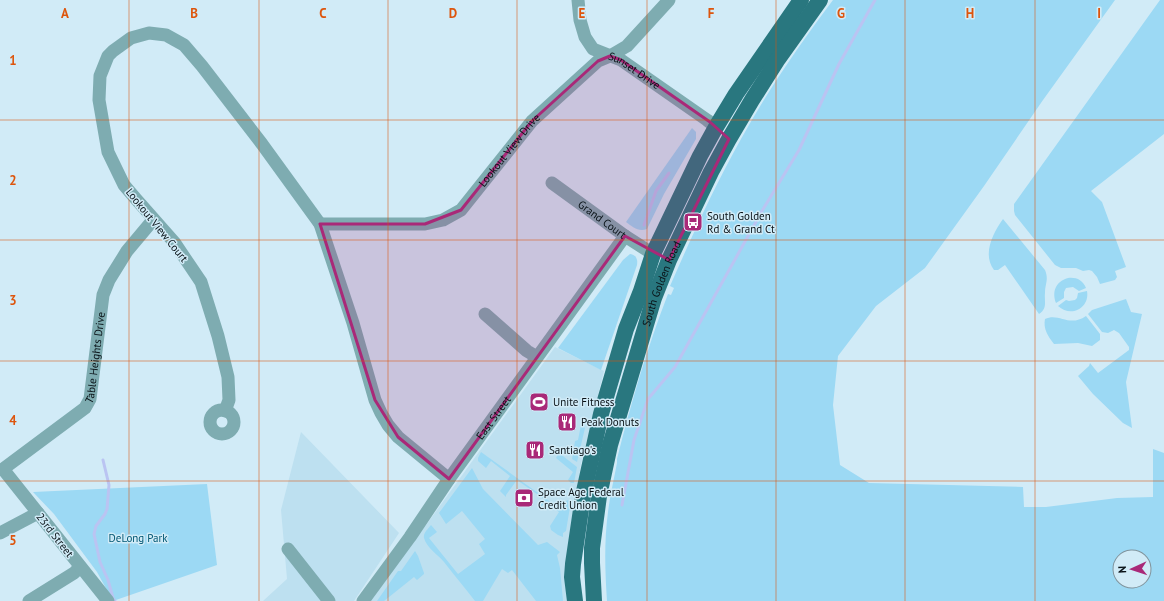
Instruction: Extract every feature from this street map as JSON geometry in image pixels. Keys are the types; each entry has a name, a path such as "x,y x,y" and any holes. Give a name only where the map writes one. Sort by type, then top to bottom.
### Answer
{"main road":[{"name":"South Golden Road","path":"575,601 572,577 573,564 583,496 601,414 626,329 641,291 653,254 700,156 716,127 736,94 801,0"},
{"name":"South Golden Road","path":"594,601 592,548 599,496 610,445 654,298 669,260 713,168 729,139 778,59 820,0"},
{"path":"716,127 729,139"},
{"path":"653,254 669,260"}],"street":[{"name":"Sunset Drive","path":"578,0 580,20 585,37 593,49 621,60 716,127"},
{"name":"Lookout View Drive","path":"320,224 425,224 443,220 461,210 532,121 598,61 627,46 669,0"},
{"name":"Lookout View Court","path":"225,410 229,400 228,377 218,336 201,282 174,242 153,220 124,185 108,152 99,100 100,76 108,56 112,51 131,38 149,33 166,34 184,45 262,144 320,224"},
{"name":"Grand Court","path":"552,183 625,236 653,254"},
{"name":"Table Heights Drive","path":"3,469 85,408 90,398 103,295 109,280 126,251 153,220"},
{"path":"320,224 353,323 375,400 381,413 388,425 398,437 449,479"},
{"name":"East Street","path":"363,601 410,537 449,479 625,236"},
{"path":"485,314 527,351 537,357"},
{"name":"23rd Street","path":"3,469 108,601"},
{"path":"0,533 38,513"},
{"path":"288,549 329,601"},
{"path":"29,601 70,576 80,567"}],"highlighted area":[{"path":"610,56 621,60 710,122 729,139 669,260 625,236 449,479 398,437 375,400 320,224 425,224 461,210 532,121 598,61"}],"shaded area":[{"path":"555,347 604,371 581,464 566,561 567,601 371,601"},
{"path":"301,432 399,533 354,601 263,601 287,579 281,510"}],"green space":[{"path":"833,0 1115,0 925,268 876,306 838,356 833,405 840,465 869,483 1023,487 1024,507 1046,507 1117,498 1153,497 1153,449 1164,453 1164,601 607,601 605,545 609,506 617,459 646,355 668,294 671,295 674,288 670,286 712,193 751,121 797,50"},
{"path":"1160,0 1164,0 1164,134 1091,191 1102,202 1126,267 1115,271 1117,277 1115,280 1100,284 1092,271 1083,271 1076,268 1061,268 1055,265 1015,215 1014,204"},
{"path":"692,128 696,132 696,139 664,194 647,229 641,230 633,227 626,222"},
{"path":"1003,219 1045,270 1047,279 1045,304 1044,309 1039,314 1005,265 998,270 994,270 991,264 989,257 990,244"},
{"path":"630,254 634,255 636,258 637,265 601,370 558,348 623,260"},
{"path":"1068,278 1079,280 1086,288 1079,291 1073,287 1066,288 1064,298 1056,303 1054,295 1057,285"},
{"path":"1087,291 1086,302 1078,309 1068,311 1058,306 1066,300 1075,300 1078,293"},
{"path":"1126,299 1131,312 1142,314 1126,382 1132,428 1123,423 1093,394 1078,376 1089,366 1090,363 1098,373 1129,350 1129,347 1119,333 1114,330 1108,333 1102,332 1088,314 1092,310"},
{"path":"1086,316 1100,334 1100,340 1092,346 1078,343 1054,344 1046,332 1045,319 1050,317 1074,321"},
{"path":"581,425 585,428 577,462 572,459 575,441 578,440"},
{"path":"481,452 559,508 564,502 568,500 571,501 566,531 563,533 563,537 551,530 550,526 559,512 545,502 541,507 540,506 544,499 517,480 506,497 500,491 510,476 491,461 486,468 478,461"},
{"path":"559,453 577,467 574,483 571,483 568,480 573,472 556,458"},
{"path":"472,468 483,489 538,545 547,542 560,552 557,555 560,568 563,601 536,601 512,570 508,573 502,569 483,601 475,601 444,562 427,545 424,534 431,525 437,532 429,538 458,574 485,554 479,544 485,539 462,511 446,524 439,513"},
{"name":"DeLong Park","path":"207,484 217,565 113,601 97,572 54,514 33,492"},
{"path":"415,551 424,574 417,580 414,577 384,601 377,601 398,571 401,571"}],"waterway":[{"path":"622,505 634,440 648,399 675,367 762,211 799,150 839,64 875,0"},
{"path":"644,225 656,191 669,173"},
{"path":"103,460 109,485 107,509 96,526 94,534 100,562 115,601"}],"place":[{"name":"South Golden Rd & Grand Ct","path":"693,222"},
{"name":"Unite Fitness","path":"539,402"},
{"name":"Peak Donuts","path":"567,422"},
{"name":"Santiago's","path":"535,450"},
{"name":"Space Age Federal Credit Union","path":"524,498"}]}
